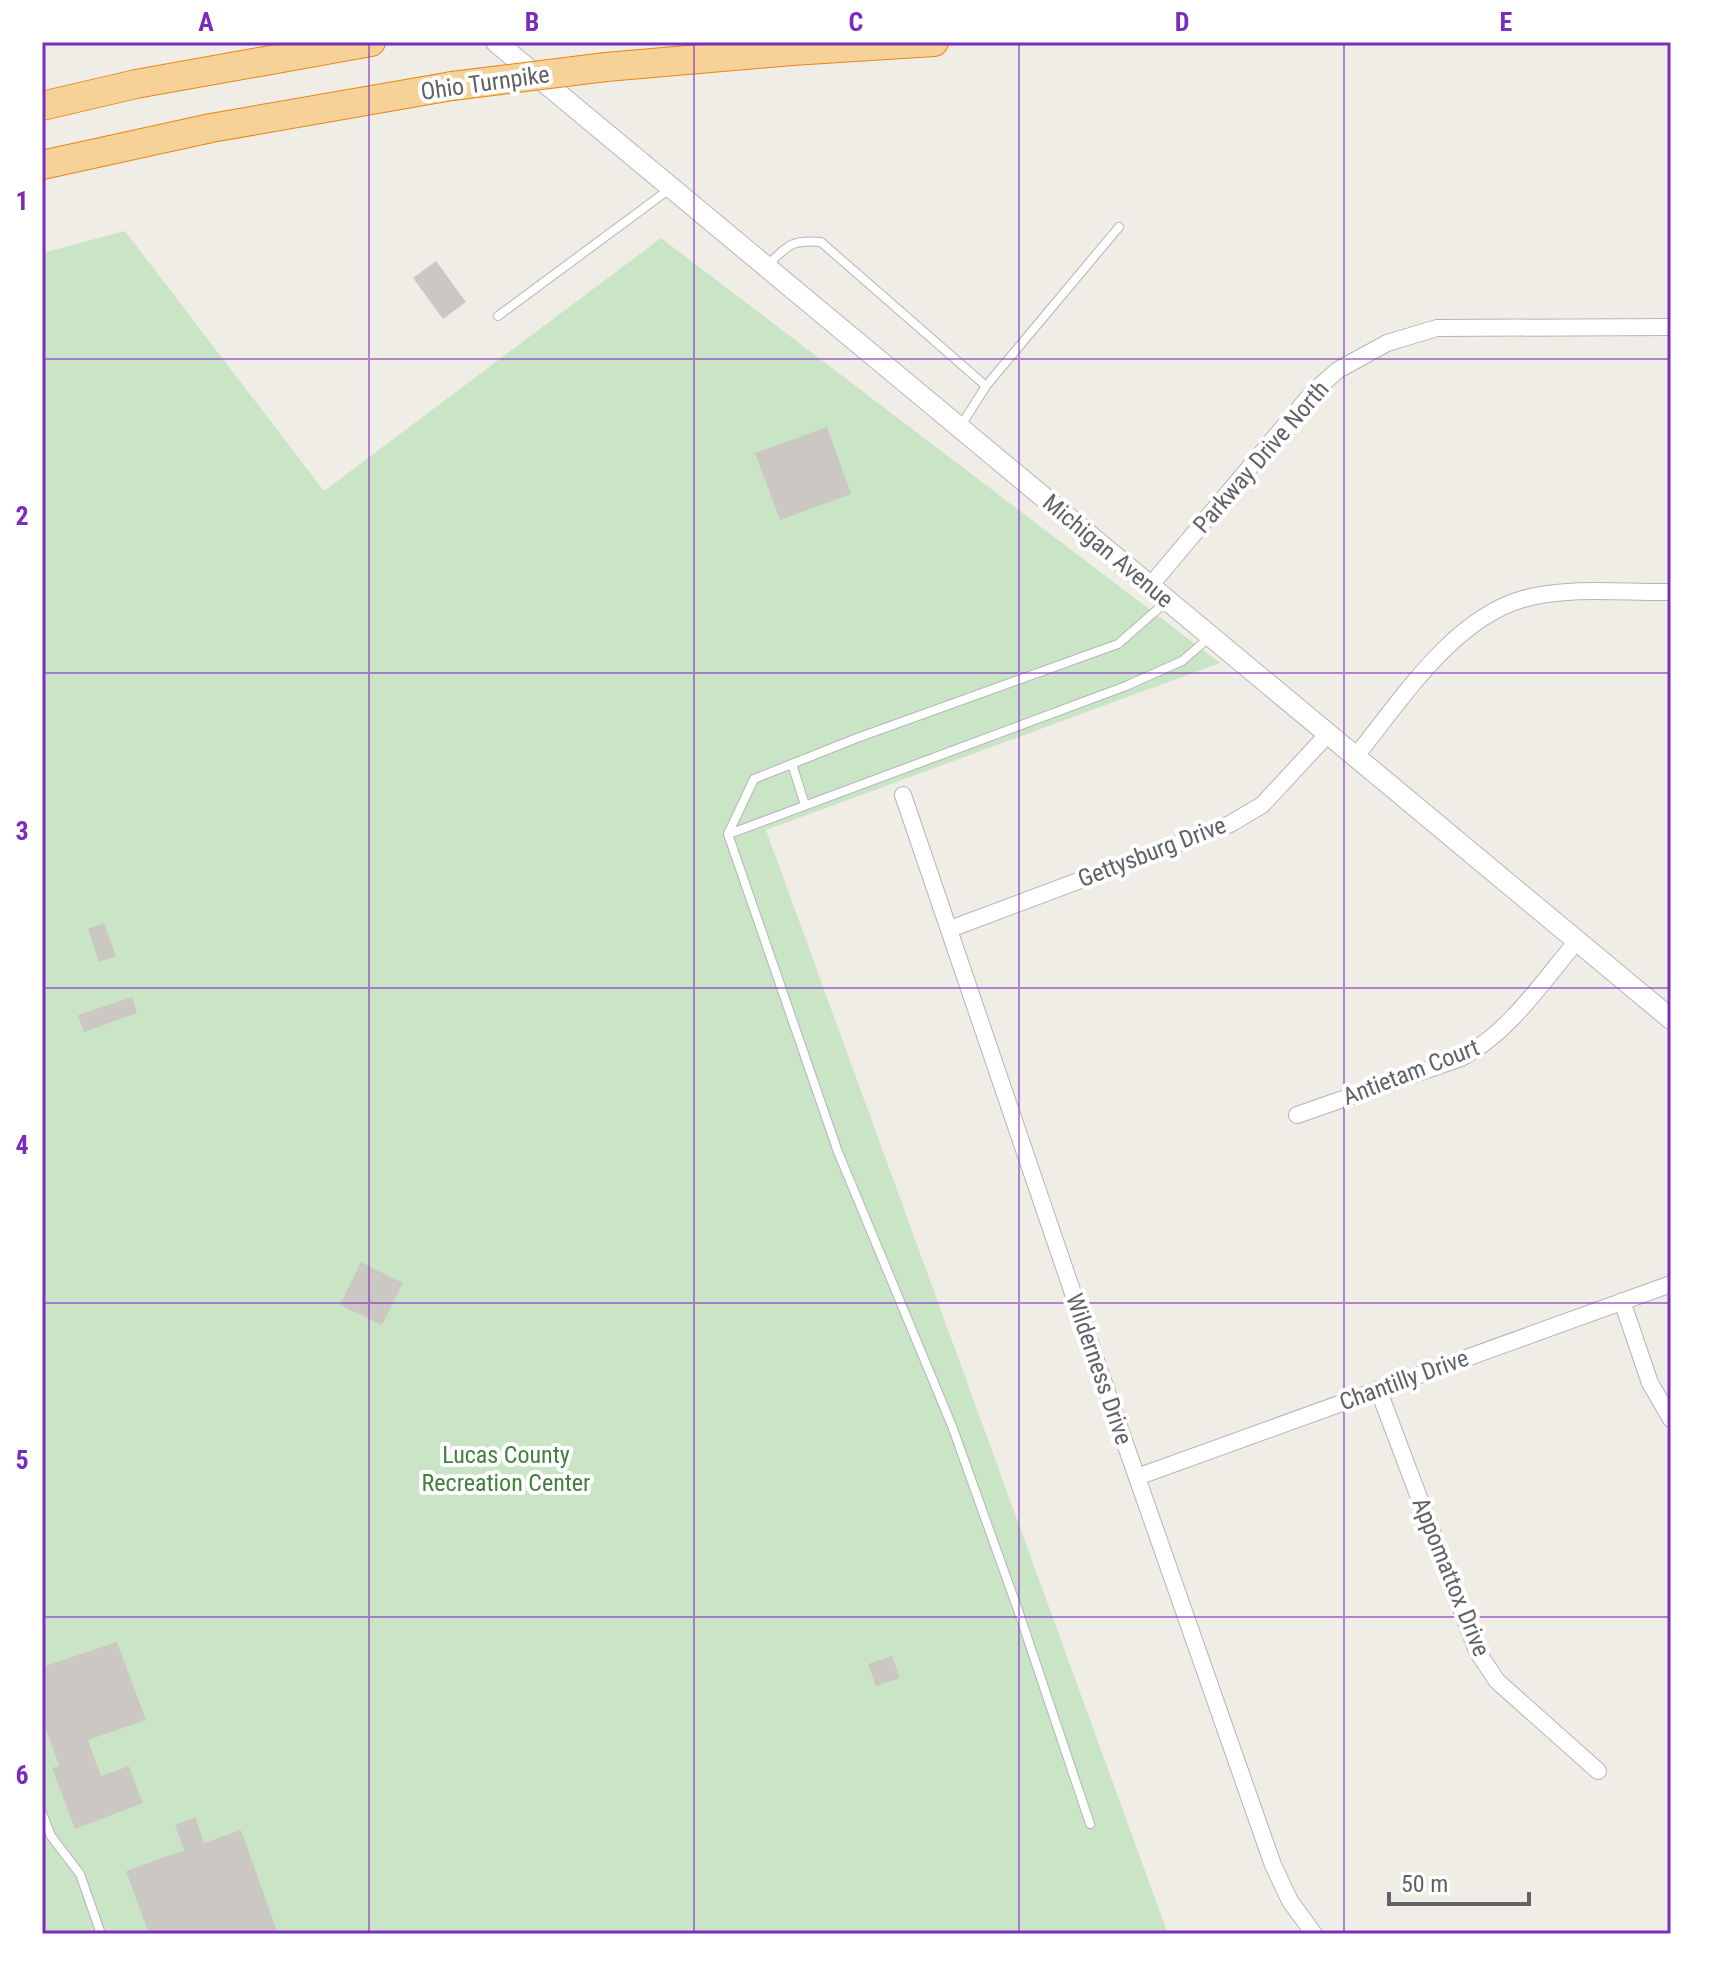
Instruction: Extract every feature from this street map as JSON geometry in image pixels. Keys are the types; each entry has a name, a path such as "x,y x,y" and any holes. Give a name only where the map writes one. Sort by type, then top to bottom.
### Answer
{"highway":[{"path":"42,106 286,55 371,42"},
{"name":"Ohio Turnpike","path":"42,165 224,126 452,86 606,67 934,42"}],"street":[{"name":"Michigan Avenue","path":"496,42 1671,1019"},
{"name":"Parkway Drive North","path":"1150,586 1313,392 1338,370 1387,343 1437,328 1671,327"},
{"path":"1355,757 1441,651 1462,631 1500,607 1525,598 1557,593 1671,592"},
{"name":"Gettysburg Drive","path":"950,929 1230,824 1262,805 1328,734"},
{"name":"Wilderness Drive","path":"903,795 1273,1865 1290,1901 1314,1934"},
{"name":"Antietam Court","path":"1297,1115 1461,1058 1480,1048 1499,1033 1577,941"},
{"name":"Chantilly Drive","path":"1137,1477 1671,1284"},
{"path":"1622,1301 1650,1383 1671,1419"},
{"name":"Appomattox Drive","path":"1378,1389 1477,1651 1497,1681 1598,1771"}],"lane":[{"path":"498,316 671,188"},
{"path":"960,428 986,386 1119,227"},
{"path":"766,267 789,244 803,240 821,242 986,386"},
{"path":"1090,1824 952,1426 838,1152 728,834 754,779 857,738 1118,644 1168,601"},
{"path":"728,834 1126,686 1182,661 1211,637"},
{"path":"792,764 805,805"},
{"path":"42,1813 51,1836 80,1874 101,1934"}],"green space":[{"name":"Lucas County Recreation Center","path":"125,231 324,491 661,238 1220,663 766,830 1168,1934 42,1934 42,253"}],"building":[{"path":"436,261 466,302 443,319 413,278"},
{"path":"827,427 851,494 780,520 755,453"},
{"path":"104,923 116,956 99,962 88,929"},
{"path":"132,997 137,1013 84,1032 78,1015"},
{"path":"361,1262 403,1283 382,1325 340,1305"},
{"path":"117,1642 146,1720 88,1740 101,1776 129,1766 143,1803 75,1829 52,1768 59,1766 42,1718 42,1667"},
{"path":"892,1656 900,1678 876,1686 868,1664"},
{"path":"195,1817 204,1843 241,1830 278,1934 149,1934 126,1871 184,1850 175,1825"}]}
